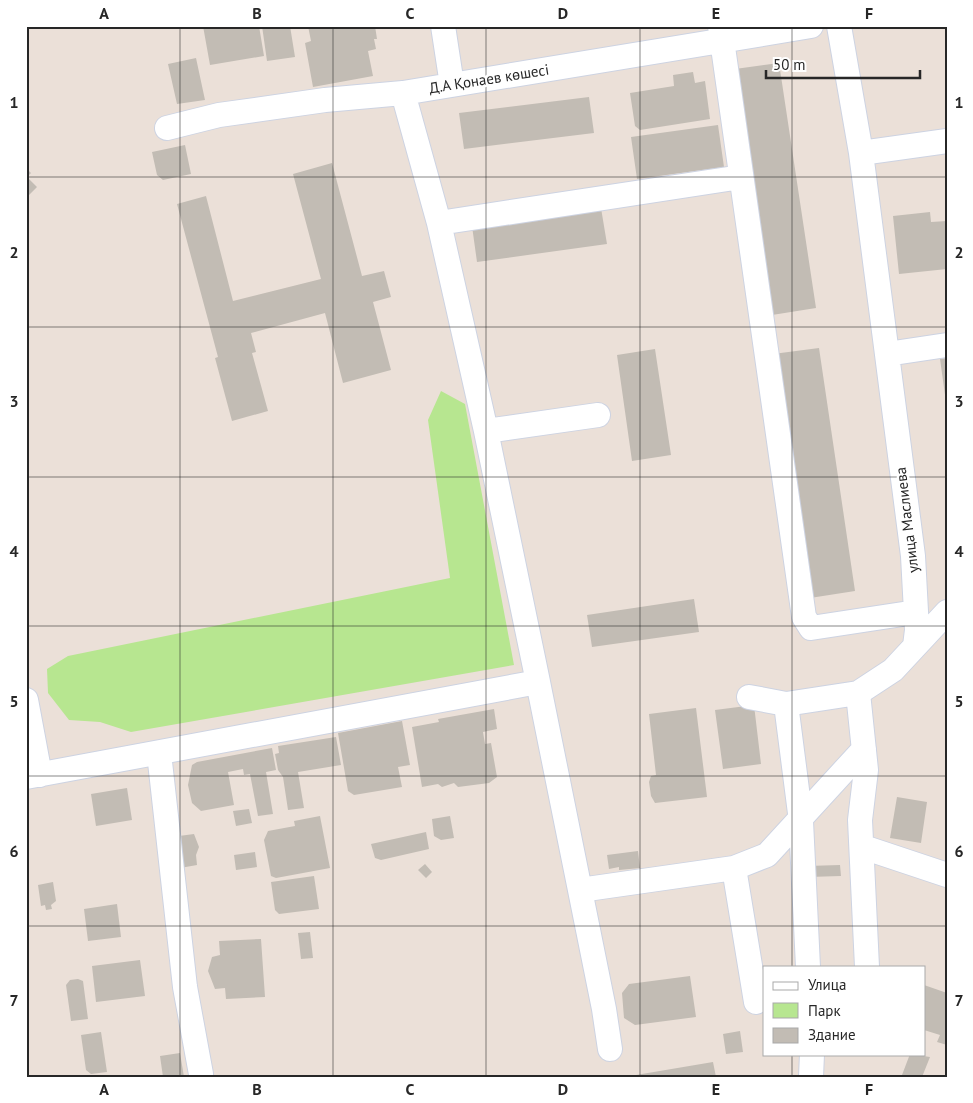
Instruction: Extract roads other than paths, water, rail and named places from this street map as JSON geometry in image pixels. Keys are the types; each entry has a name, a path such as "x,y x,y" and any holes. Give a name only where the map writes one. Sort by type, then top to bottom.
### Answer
{"street":[{"path":"443,26 452,85"},
{"name":"Д.А Қонаев көшесі","path":"167,128 219,115 325,100 402,94 722,33 811,26"},
{"name":"улица Маслиева","path":"840,26 862,153 913,556 916,612 915,646"},
{"path":"722,33 804,617 811,628 916,612"},
{"path":"402,94 439,223 486,431 604,1009 610,1049"},
{"path":"862,153 946,141"},
{"path":"439,223 741,177"},
{"path":"887,354 947,345"},
{"path":"486,431 598,415"},
{"path":"749,697 786,704 858,693 893,670 944,617"},
{"path":"26,700 33,776 538,682"},
{"path":"858,693 866,770 860,820 863,846 867,966"},
{"path":"786,704 801,821 808,966"},
{"path":"580,890 734,868 767,856 801,821 864,749"},
{"path":"160,753 185,987 201,1074"},
{"path":"863,846 947,875"},
{"path":"734,868 756,1002"},
{"path":"811,1077 812,1056"}]}
